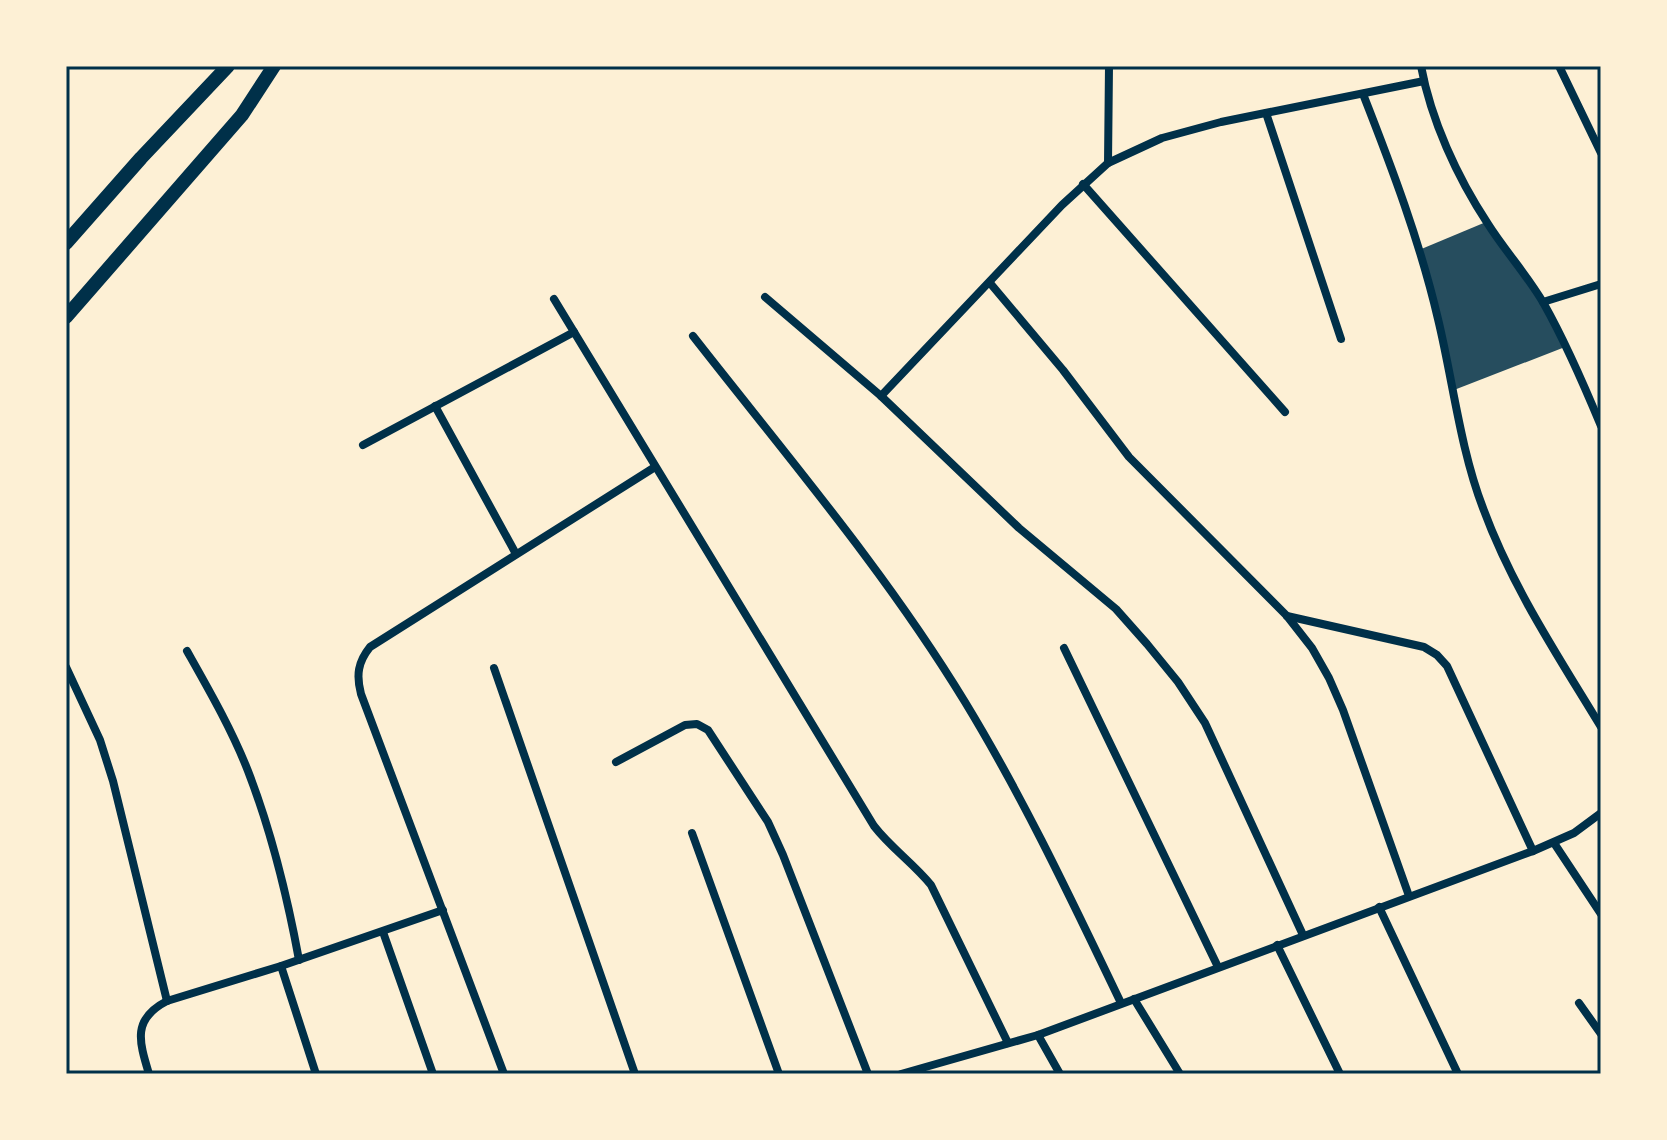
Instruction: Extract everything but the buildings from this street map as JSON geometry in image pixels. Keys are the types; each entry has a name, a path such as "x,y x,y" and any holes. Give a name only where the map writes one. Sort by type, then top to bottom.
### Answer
{"street":[{"path":"66,243 228,66"},
{"path":"66,317 242,115 274,66"},
{"path":"1108,163 1109,66"},
{"path":"1421,66 1440,130 1461,177 1486,222 1543,302 1601,426"},
{"path":"1559,66 1601,153"},
{"path":"881,396 1083,184 1108,163 1162,138 1424,81"},
{"path":"1363,94 1417,240 1438,316 1465,448 1482,506 1504,562 1601,727"},
{"path":"1266,113 1341,339"},
{"path":"1083,184 1285,412"},
{"path":"990,283 1151,482 1287,616 1312,648 1329,678 1409,896"},
{"path":"1543,302 1601,284"},
{"path":"765,297 881,396 1019,528 1116,609 1178,682 1205,723 1303,935"},
{"path":"554,299 874,826 893,850 914,865 931,885 1008,1043"},
{"path":"363,445 574,332"},
{"path":"693,336 897,600 964,700 1025,805 1121,1003"},
{"path":"435,406 516,554"},
{"path":"504,1074 361,694 358,668 370,647 655,467"},
{"path":"1287,616 1424,647 1437,655 1447,666 1533,851"},
{"path":"1064,648 1218,967"},
{"path":"187,651 247,769 270,831 287,895 299,960"},
{"path":"66,667 100,740 113,781 167,1001"},
{"path":"494,668 635,1074"},
{"path":"616,762 685,725 697,724 708,730 768,822 868,1074"},
{"path":"901,1074 1038,1035 1533,851 1554,843 1601,813"},
{"path":"692,833 779,1074"},
{"path":"1554,843 1601,914"},
{"path":"1379,907 1458,1074"},
{"path":"149,1074 140,1033 149,1014 167,1001 281,966 443,910"},
{"path":"383,932 433,1074"},
{"path":"1277,945 1340,1074"},
{"path":"281,966 316,1074"},
{"path":"1134,999 1180,1074"},
{"path":"1579,1003 1601,1034"},
{"path":"1038,1035 1060,1074"}]}
